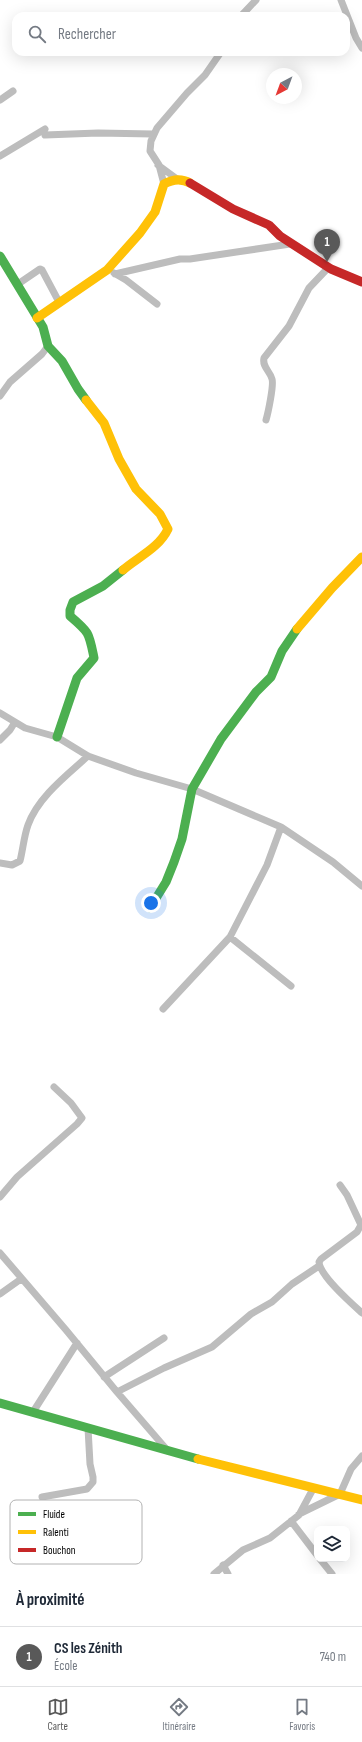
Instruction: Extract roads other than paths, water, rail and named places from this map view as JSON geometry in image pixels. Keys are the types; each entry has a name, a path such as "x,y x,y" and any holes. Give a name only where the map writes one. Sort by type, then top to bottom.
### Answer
{"street":[{"path":"245,12 256,0"},
{"path":"341,0 346,12"},
{"path":"350,23 362,48"},
{"path":"111,272 155,212 164,184 158,165 150,151 153,134 187,93 205,75 218,56"},
{"path":"0,100 13,91"},
{"path":"0,156 45,132 153,134"},
{"path":"158,165 178,179"},
{"path":"164,184 178,179 183,179 199,187 233,209 269,225 290,244 328,268 362,282"},
{"path":"38,318 59,302 111,272 180,259 190,259 290,244"},
{"path":"0,256 43,327 48,346 62,361 78,389 104,423 119,459 136,489 146,502 160,514 168,529 165,536 146,554 131,563 103,586 73,602 70,610 70,616 86,630 89,635 94,658 80,671 57,737"},
{"path":"266,420 272,379 263,363 264,358 289,326 309,288 328,268"},
{"path":"18,284 40,269 42,270 59,302"},
{"path":"111,272 126,280 157,304"},
{"path":"0,396 10,382 42,354 48,346"},
{"path":"150,908 166,882 174,862 182,839 192,789 221,739 256,692 271,677 275,665 281,657 282,651 292,635 332,588 362,558"},
{"path":"0,713 25,728 57,737 88,756 136,773 192,789 280,827 333,862 362,886"},
{"path":"0,740 10,730 15,722"},
{"path":"0,864 12,865 20,861 28,825 38,807 53,788 88,756"},
{"path":"163,1009 230,937 267,865 280,827"},
{"path":"230,937 291,986"},
{"path":"0,1197 17,1177 82,1118 54,1087"},
{"path":"117,1392 164,1368 212,1347 251,1314 272,1302 292,1284 319,1266 319,1262 322,1259 357,1232 361,1225 347,1195 340,1185"},
{"path":"0,1253 168,1451"},
{"path":"319,1266 331,1281 362,1313"},
{"path":"0,1294 21,1279"},
{"path":"104,1377 164,1338"},
{"path":"34,1412 77,1343"},
{"path":"0,1403 168,1451 254,1472 313,1489 362,1500"},
{"path":"42,1497 90,1488 93,1482 93,1477 90,1464 88,1428"},
{"path":"214,1574 243,1550 270,1538 299,1514 340,1494 350,1469 362,1456"},
{"path":"299,1514 313,1489"},
{"path":"290,1521 314,1551"},
{"path":"322,1562 332,1574"},
{"path":"223,1565 228,1574"}],"place":[{"name":"CS les Zénith","path":"327,262"}]}
